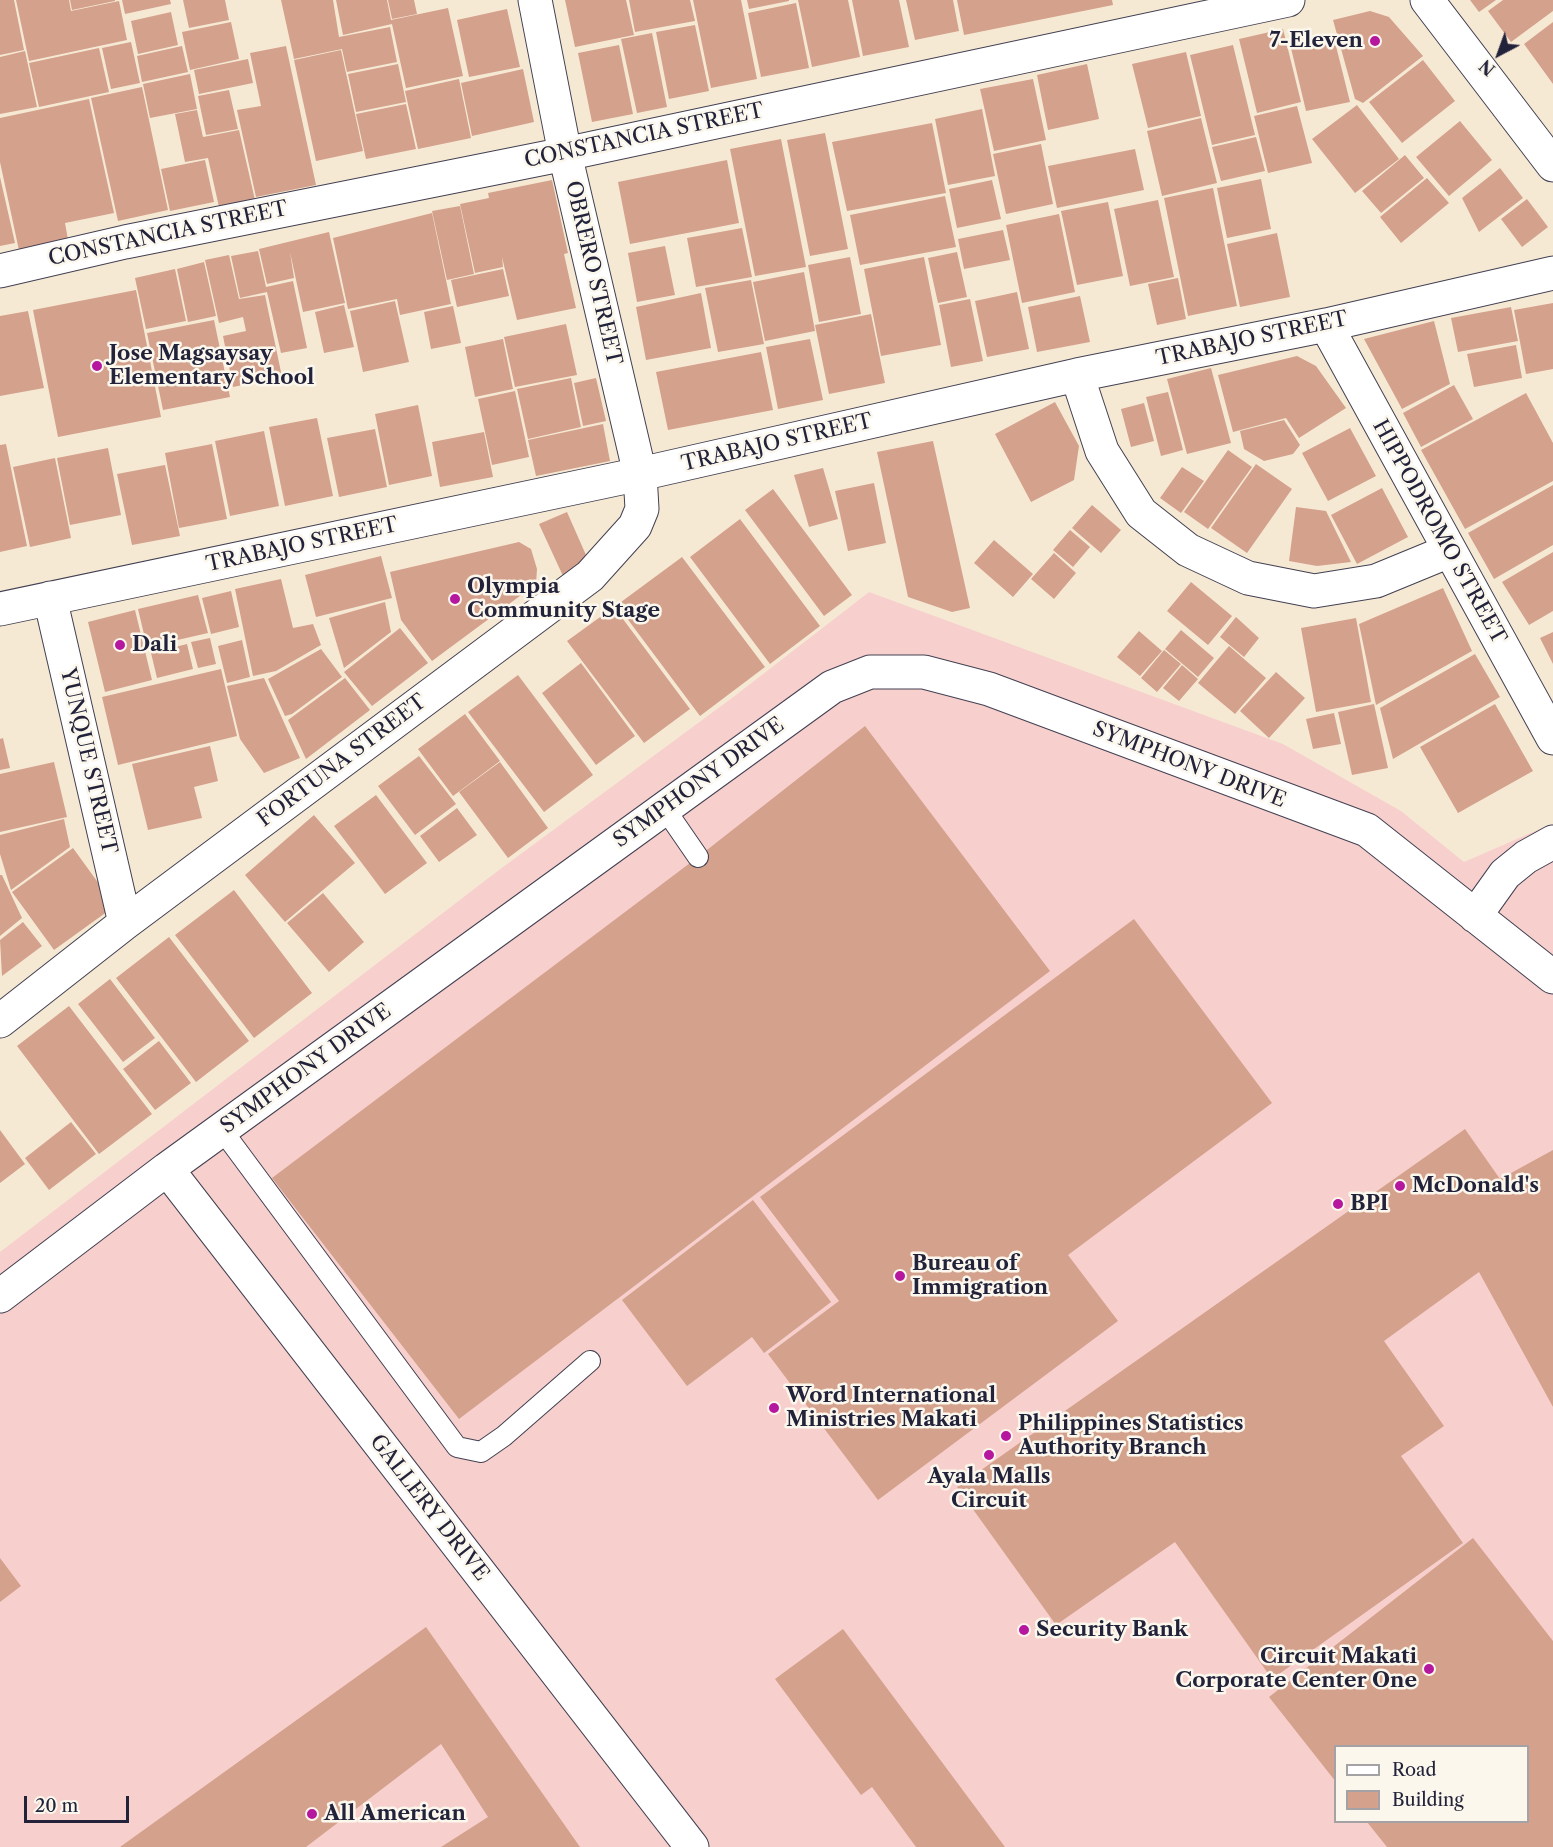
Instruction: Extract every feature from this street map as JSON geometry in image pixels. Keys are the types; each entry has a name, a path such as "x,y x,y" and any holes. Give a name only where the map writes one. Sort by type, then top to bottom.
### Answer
{"street":[{"name":"OBRERO STREET","path":"535,0 565,154 640,474"},
{"name":"CONSTANCIA STREET","path":"0,271 124,242 565,154 1288,0"},
{"path":"1427,0 1553,165"},
{"name":"TRABAJO STREET","path":"0,609 640,474 1077,375 1326,325 1553,273"},
{"name":"HIPPODROMO STREET","path":"1326,325 1553,738"},
{"path":"1077,375 1102,451 1141,513 1188,550 1248,578 1314,591 1376,581 1449,551"},
{"name":"FORTUNA STREET","path":"0,1021 125,923 590,576 635,526 642,509 640,474"},
{"name":"YUNQUE STREET","path":"50,598 125,923"},
{"name":"SYMPHONY DRIVE","path":"0,1296 167,1169 832,687 870,672 924,672 989,689 1367,830 1553,977"},
{"path":"1474,916 1505,874 1526,857 1553,842"},
{"name":"GALLERY DRIVE","path":"167,1169 692,1847"}],"lane":[{"path":"665,809 698,857"},
{"path":"222,1130 457,1447 481,1452 504,1436 590,1360"}],"shaded area":[{"name":"Ayala Malls Circuit","path":"869,592 1283,744 1401,811 1464,862 1549,825 1553,832 1553,1847 0,1847 0,1252 499,870 736,695"}],"building":[{"path":"0,0 14,0 24,50 0,55"},
{"path":"16,0 69,0 71,11 119,1 127,40 29,61"},
{"path":"70,0 115,0 115,1 72,10"},
{"path":"122,0 170,0 171,4 125,14"},
{"path":"183,0 225,0 229,20 189,28"},
{"path":"281,0 333,0 339,37 390,27 397,62 347,72 342,49 294,59"},
{"path":"336,0 387,0 391,20 448,8 463,76 406,88 392,24 343,35"},
{"path":"388,0 414,0 417,14 392,19"},
{"path":"565,0 626,0 634,35 575,47"},
{"path":"629,0 690,0 695,21 635,32"},
{"path":"693,0 741,0 757,79 711,88"},
{"path":"747,0 789,0 789,1 749,9"},
{"path":"798,0 848,0 860,57 812,67"},
{"path":"852,0 899,0 909,47 863,56"},
{"path":"906,0 953,0 959,31 915,40"},
{"path":"957,0 1112,0 1113,5 964,35"},
{"path":"1470,0 1496,0 1479,12"},
{"path":"1503,0 1553,0 1553,11 1511,42 1488,11"},
{"path":"796,3 809,68 761,77 748,13"},
{"path":"507,9 520,67 469,77 457,20"},
{"path":"1370,11 1389,17 1423,56 1363,103 1355,99 1333,20"},
{"path":"171,12 178,45 138,54 131,21"},
{"path":"231,22 239,59 190,70 182,32"},
{"path":"1553,22 1553,84 1524,44"},
{"path":"695,25 709,91 669,99 656,32"},
{"path":"1283,29 1301,102 1257,113 1239,39"},
{"path":"652,33 667,107 637,113 621,39"},
{"path":"1334,38 1350,102 1306,111 1291,48"},
{"path":"131,42 140,83 111,89 102,48"},
{"path":"619,45 633,114 592,122 578,53"},
{"path":"1233,45 1255,135 1212,145 1190,55"},
{"path":"182,46 188,72 142,82 137,56"},
{"path":"286,46 316,185 256,197 237,110 261,106 250,53"},
{"path":"99,48 109,92 39,107 29,63"},
{"path":"341,50 363,151 316,161 294,60"},
{"path":"25,51 37,107 0,114 0,57"},
{"path":"1186,52 1201,116 1148,128 1132,64"},
{"path":"248,59 253,83 199,94 194,70"},
{"path":"1423,60 1455,101 1402,143 1369,102"},
{"path":"398,64 406,102 356,112 348,74"},
{"path":"1087,64 1099,119 1048,130 1037,75"},
{"path":"523,69 534,122 472,136 461,83"},
{"path":"190,74 197,109 150,118 143,84"},
{"path":"459,79 471,138 418,149 405,91"},
{"path":"1033,79 1046,140 994,151 980,89"},
{"path":"142,87 168,210 118,221 91,98"},
{"path":"229,90 238,129 206,135 198,96"},
{"path":"89,99 114,213 65,223 69,245 20,255 0,162 0,118"},
{"path":"406,104 416,149 366,159 356,114"},
{"path":"1357,105 1399,159 1355,193 1312,139"},
{"path":"1297,106 1312,163 1268,173 1254,116"},
{"path":"982,109 995,176 948,185 935,119"},
{"path":"197,110 203,137 239,130 255,200 219,207 208,158 185,162 175,114"},
{"path":"1201,118 1217,183 1162,196 1147,131"},
{"path":"1460,121 1492,160 1449,196 1416,157"},
{"path":"932,123 946,193 847,211 832,142"},
{"path":"825,133 848,249 810,256 787,140"},
{"path":"1256,137 1265,171 1221,181 1212,147"},
{"path":"781,139 806,267 755,276 730,149"},
{"path":"1041,144 1053,204 1006,214 993,154"},
{"path":"1135,149 1144,190 1057,208 1048,166"},
{"path":"1405,155 1424,178 1381,213 1362,191"},
{"path":"205,160 214,202 170,211 161,169"},
{"path":"727,160 739,223 630,244 618,182"},
{"path":"1500,168 1523,198 1479,232 1462,198"},
{"path":"0,177 15,243 0,246"},
{"path":"1427,178 1449,203 1401,243 1380,217"},
{"path":"1261,179 1271,229 1227,238 1217,188"},
{"path":"552,180 568,253 564,254 576,308 517,320 502,257 503,267 475,273 460,204 489,198 488,193"},
{"path":"992,180 1001,219 957,228 949,189"},
{"path":"1213,188 1237,306 1188,316 1164,198"},
{"path":"945,196 956,247 860,265 850,215"},
{"path":"1527,199 1548,227 1522,247 1501,219"},
{"path":"1158,200 1174,277 1130,286 1114,209"},
{"path":"1108,202 1123,276 1077,285 1061,211"},
{"path":"460,206 474,274 447,280 432,211"},
{"path":"432,213 451,304 400,315 397,299 348,309 333,238"},
{"path":"1059,214 1075,292 1022,303 1006,225"},
{"path":"742,228 752,277 696,287 687,238"},
{"path":"1003,230 1010,260 964,269 958,239"},
{"path":"329,232 345,303 303,312 290,252 294,278 267,284 259,249"},
{"path":"1277,233 1290,297 1240,307 1227,244"},
{"path":"665,246 675,295 637,302 628,253"},
{"path":"258,251 266,287 293,281 307,348 281,353 267,292 240,298 231,256"},
{"path":"957,252 967,297 938,303 928,258"},
{"path":"229,255 239,299 265,295 282,377 233,387 223,336 246,331 243,317 219,323 205,260"},
{"path":"850,257 861,314 819,322 808,265"},
{"path":"924,257 941,345 881,356 864,269"},
{"path":"204,262 216,316 188,322 177,269"},
{"path":"175,269 186,321 146,329 135,278"},
{"path":"503,269 509,296 457,307 451,280"},
{"path":"804,272 815,331 765,341 753,282"},
{"path":"1178,278 1186,319 1157,325 1148,284"},
{"path":"751,280 764,344 718,352 705,288"},
{"name":"Jose Magsaysay Elementary School","path":"136,290 161,417 58,437 33,310"},
{"path":"1017,292 1029,349 987,357 975,301"},
{"path":"701,293 711,348 646,360 636,307"},
{"path":"1080,296 1090,342 1037,352 1028,307"},
{"path":"970,299 983,361 951,367 939,305"},
{"path":"395,301 409,362 363,372 350,311"},
{"path":"1553,303 1553,369 1526,374 1514,310"},
{"path":"344,305 354,347 324,353 315,312"},
{"path":"453,306 461,343 431,349 424,312"},
{"path":"1511,307 1518,341 1458,352 1451,318"},
{"path":"28,311 44,388 0,396 0,316"},
{"path":"871,314 885,383 829,394 815,325"},
{"path":"214,320 230,397 163,410 147,333"},
{"path":"1434,321 1450,384 1402,409 1364,339"},
{"path":"566,324 577,375 515,387 504,337"},
{"path":"503,339 513,389 475,397 465,347"},
{"path":"810,339 823,400 778,409 766,347"},
{"path":"1516,345 1522,378 1474,387 1467,354"},
{"path":"761,352 773,410 668,430 656,372"},
{"path":"1297,356 1316,366 1346,408 1299,438 1286,418 1233,432 1218,375"},
{"path":"1211,368 1231,443 1187,454 1167,379"},
{"path":"571,378 581,427 528,439 517,389"},
{"path":"596,378 606,421 583,426 574,383"},
{"path":"1454,385 1473,419 1421,447 1403,413"},
{"path":"515,391 529,457 492,465 478,399"},
{"path":"1168,392 1183,450 1161,456 1146,397"},
{"path":"1526,393 1553,443 1553,481 1465,529 1421,450"},
{"path":"1055,402 1079,446 1074,480 1031,502 995,434"},
{"path":"1144,403 1154,441 1131,447 1121,409"},
{"path":"418,405 432,476 389,485 375,414"},
{"path":"317,418 333,496 285,506 269,427"},
{"path":"1284,420 1300,445 1293,454 1264,461 1244,449 1240,431"},
{"path":"603,424 610,461 536,476 528,440"},
{"path":"1350,428 1376,476 1328,501 1302,453"},
{"path":"375,429 387,487 339,497 327,438"},
{"path":"264,431 279,506 230,516 215,441"},
{"path":"484,432 493,477 440,487 432,442"},
{"path":"933,441 970,608 952,612 908,597 877,452"},
{"path":"6,444 27,546 0,552 0,445"},
{"path":"212,444 227,519 179,528 165,453"},
{"path":"108,448 121,515 70,525 57,458"},
{"path":"1228,450 1252,467 1208,529 1184,512"},
{"path":"55,458 71,538 30,547 13,467"},
{"path":"1256,464 1292,489 1247,553 1211,528"},
{"path":"165,465 180,536 132,545 117,474"},
{"path":"1182,467 1204,481 1181,513 1160,498"},
{"path":"823,468 838,519 809,527 794,475"},
{"path":"874,483 886,543 848,551 835,491"},
{"path":"1553,485 1553,545 1494,579 1468,533"},
{"path":"1382,488 1408,537 1357,564 1331,515"},
{"path":"773,489 852,595 824,616 745,510"},
{"path":"1092,505 1121,530 1101,553 1072,528"},
{"path":"1296,507 1326,511 1351,562 1317,566 1289,561"},
{"path":"567,512 586,555 582,565 563,576 539,524"},
{"path":"740,519 820,626 770,664 690,557"},
{"path":"1070,530 1090,547 1073,567 1053,550"},
{"path":"994,540 1033,574 1013,597 974,563"},
{"name":"Olympia Community Stage","path":"519,542 531,549 537,569 536,584 432,661 401,620 390,572"},
{"path":"1553,552 1553,611 1529,625 1502,582"},
{"path":"1054,553 1076,573 1054,599 1031,579"},
{"path":"381,556 392,598 316,617 305,575"},
{"path":"682,557 765,667 700,716 617,605"},
{"path":"281,579 293,628 313,624 321,645 276,671 253,676 235,589"},
{"path":"1191,582 1232,616 1208,645 1167,611"},
{"path":"1443,588 1472,651 1376,705 1359,624"},
{"path":"231,591 239,627 211,634 202,598"},
{"path":"198,595 208,633 147,647 138,609"},
{"path":"385,602 391,632 344,668 329,618"},
{"path":"614,607 690,709 644,743 567,641"},
{"path":"135,610 152,680 105,692 88,622"},
{"path":"1236,617 1259,638 1244,657 1220,637"},
{"path":"1356,618 1371,702 1316,712 1301,628"},
{"path":"400,628 428,663 372,706 344,672"},
{"path":"1181,630 1214,658 1198,677 1165,649"},
{"path":"1139,631 1162,651 1140,676 1117,657"},
{"path":"1553,632 1553,664 1540,638"},
{"path":"210,638 216,664 198,668 191,642"},
{"path":"242,640 250,677 227,683 218,646"},
{"path":"187,644 193,669 157,678 151,653"},
{"path":"1229,646 1266,678 1235,714 1198,683"},
{"path":"321,649 342,677 292,714 285,716 268,679"},
{"path":"1164,650 1181,664 1157,692 1141,678"},
{"path":"1475,654 1500,697 1393,759 1380,708"},
{"path":"581,663 635,736 596,765 542,693"},
{"path":"1182,665 1198,679 1179,701 1163,688"},
{"path":"221,669 237,736 118,765 102,697"},
{"path":"1276,672 1305,698 1269,738 1240,711"},
{"path":"518,675 593,775 544,812 468,712"},
{"path":"264,678 300,758 264,773 240,739 227,686"},
{"path":"345,678 370,710 306,759 288,720"},
{"path":"1374,704 1388,768 1352,775 1338,712"},
{"path":"1495,704 1533,771 1458,813 1420,747"},
{"path":"1334,713 1341,744 1313,749 1306,719"},
{"path":"465,714 500,761 453,796 418,749"},
{"path":"865,726 1050,971 459,1419 272,1178 698,857"},
{"path":"3,738 10,768 0,770 0,739"},
{"path":"210,746 218,781 194,787 202,818 148,830 132,764"},
{"path":"419,756 456,804 415,835 378,786"},
{"path":"54,762 67,817 0,832 0,774"},
{"path":"500,762 548,828 508,858 459,792"},
{"path":"376,795 427,863 385,894 334,826"},
{"path":"457,808 477,835 439,862 420,836"},
{"path":"314,815 355,863 285,922 245,875"},
{"path":"64,819 70,847 11,890 0,854 0,835"},
{"path":"73,848 115,906 54,950 12,892"},
{"path":"0,875 22,918 0,936"},
{"path":"234,890 312,993 254,1038 175,935"},
{"path":"323,893 364,942 329,972 287,923"},
{"path":"1134,919 1272,1103 1068,1255 1118,1321 878,1500 768,1354 839,1301 760,1197"},
{"path":"23,922 42,946 2,976 0,940"},
{"path":"169,937 249,1041 196,1082 116,978"},
{"path":"110,979 155,1038 123,1062 78,1004"},
{"path":"69,1006 152,1114 99,1154 17,1046"},
{"path":"159,1041 191,1083 155,1110 123,1069"},
{"path":"71,1122 96,1154 49,1190 25,1158"},
{"path":"1465,1129 1500,1179 1553,1150 1553,1407 1479,1272 1384,1341 1444,1426 1401,1456 1463,1543 1272,1679 1175,1542 1056,1625 957,1487"},
{"path":"0,1130 25,1164 0,1183"},
{"path":"753,1200 831,1302 764,1353 752,1337 687,1386 622,1300"},
{"name":"Circuit Makati Corporate Center One","path":"1473,1538 1553,1641 1553,1847 1387,1847 1368,1823 1529,1823 1529,1745 1334,1745 1334,1779 1269,1697"},
{"path":"0,1558 21,1586 0,1602"},
{"path":"426,1627 580,1847 441,1847 488,1817 441,1744 306,1847 120,1847"},
{"path":"843,1629 1005,1847 916,1847 872,1787 861,1795 775,1679"}],"place":[{"name":"7-Eleven","path":"1375,41"},
{"name":"Jose Magsaysay Elementary School","path":"97,366"},
{"name":"Olympia Community Stage","path":"455,599"},
{"name":"Dali","path":"120,645"},
{"name":"McDonald's","path":"1400,1186"},
{"name":"BPI","path":"1338,1204"},
{"name":"Bureau of Immigration","path":"900,1276"},
{"name":"Word International Ministries Makati","path":"774,1408"},
{"name":"Philippines Statistics Authority Branch","path":"1006,1436"},
{"name":"Ayala Malls Circuit","path":"989,1455"},
{"name":"Security Bank","path":"1024,1630"},
{"name":"Circuit Makati Corporate Center One","path":"1429,1669"},
{"name":"All American","path":"312,1814"}]}
